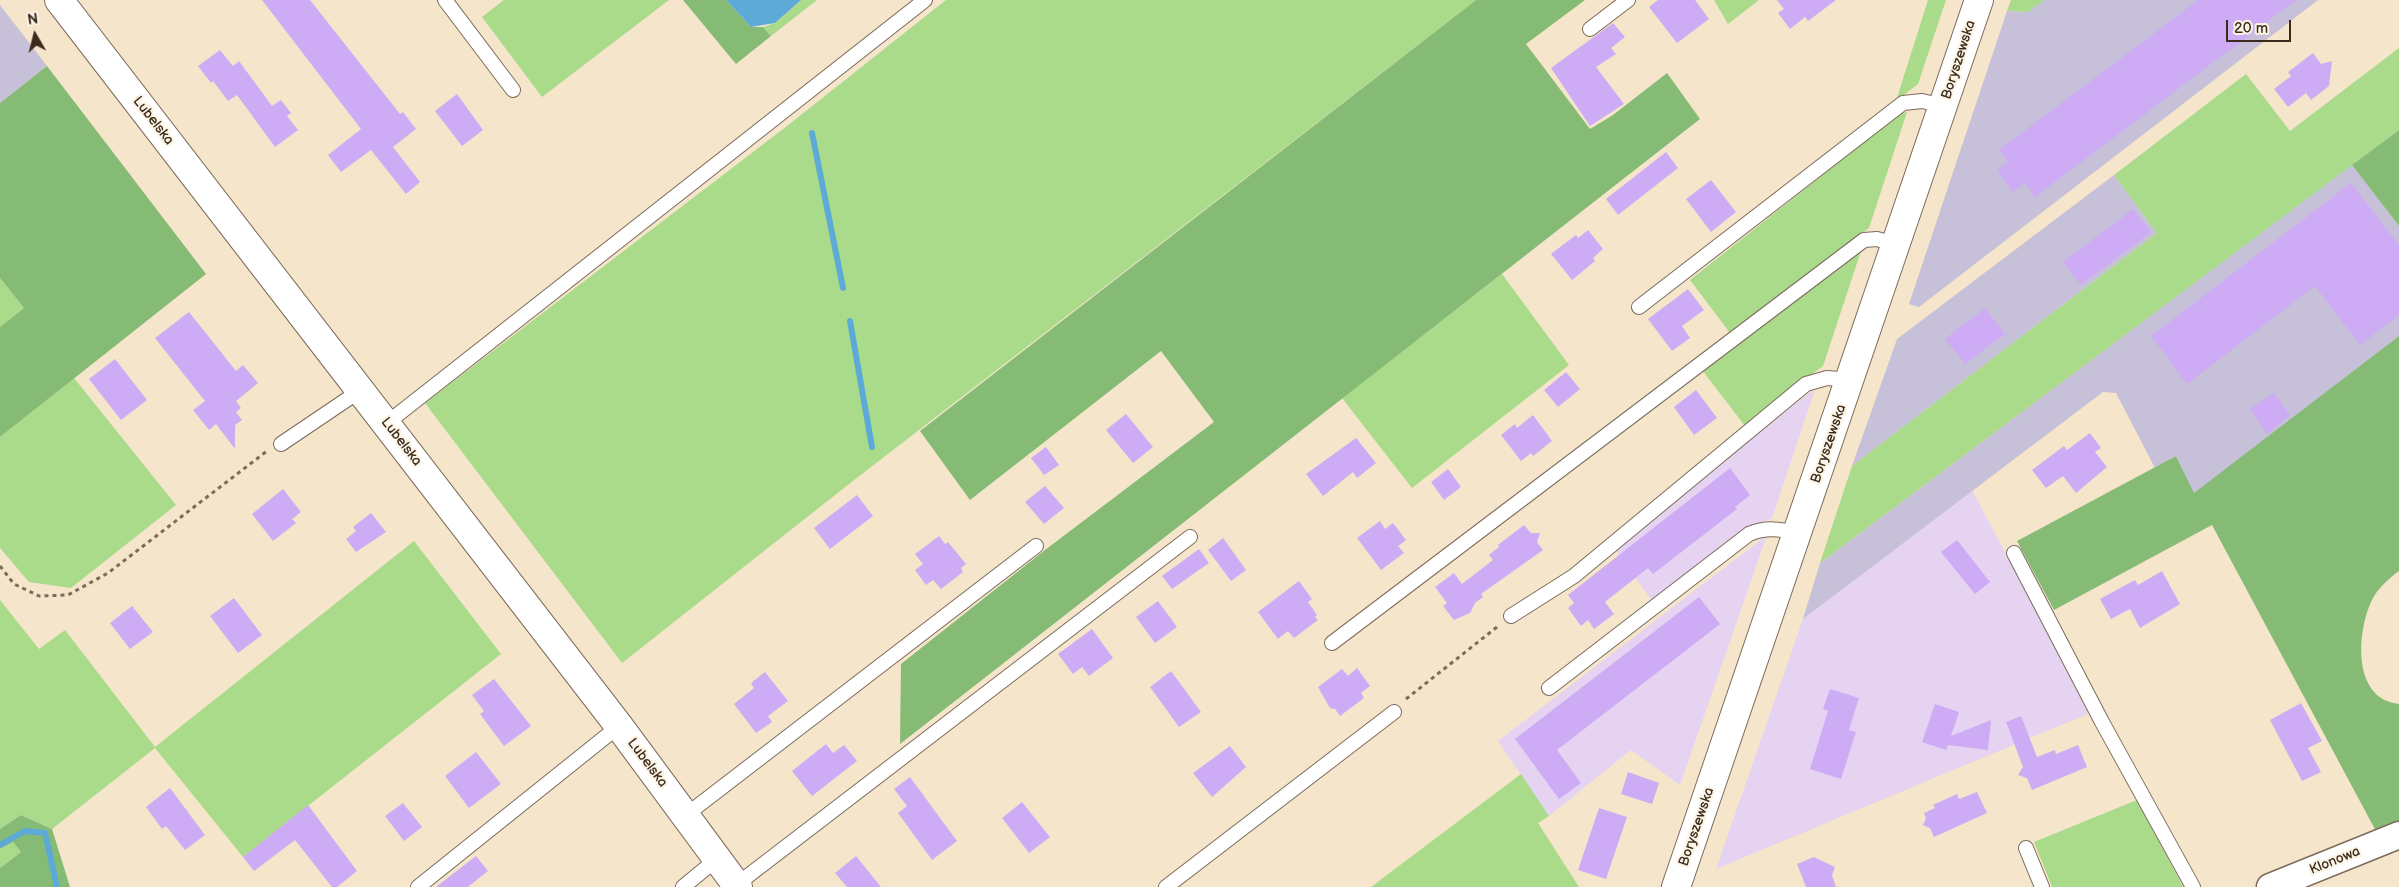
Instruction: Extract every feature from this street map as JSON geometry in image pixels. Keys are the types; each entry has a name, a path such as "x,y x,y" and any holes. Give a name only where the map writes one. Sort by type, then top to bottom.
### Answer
{"street":[{"name":"Lubelska","path":"59,0 619,726 737,886"},
{"name":"Boryszewska","path":"1676,887 1851,380 1895,244 1979,0"},
{"name":"Klonowa","path":"2270,887 2399,835"}],"lane":[{"path":"445,0 513,90"},
{"path":"387,423 925,0"},
{"path":"1590,29 1628,0"},
{"path":"1639,307 1904,103 1922,100 1944,106"},
{"path":"1332,644 1864,240 1877,239 1895,244"},
{"path":"1510,616 1574,576 1806,384 1827,378 1851,380"},
{"path":"281,444 361,390"},
{"path":"1549,688 1749,534 1761,529 1779,529 1797,533"},
{"path":"737,886 1190,537"},
{"path":"686,815 1036,546"},
{"path":"2014,553 2102,722 2193,887"},
{"path":"1166,887 1394,712"},
{"path":"418,887 619,726"},
{"path":"2026,848 2042,887"},
{"path":"683,887 718,859"}],"path":[{"path":"0,566 14,584 40,596 68,595 108,572 261,453 281,444"},
{"path":"1394,712 1400,704 1510,616"}],"shaded area":[{"path":"2044,0 2318,0 1919,307 1909,304 2007,11 2028,12"},
{"path":"0,5 47,66 0,103"},
{"path":"2352,165 2399,226 2399,336 2194,494 2176,456 2155,468 2116,393 2103,392 1803,619 1820,563"},
{"path":"2114,175 2157,233 1852,466 1897,339"},
{"path":"1815,389 1772,518 1744,531 1652,601 1612,545"},
{"path":"1972,490 2090,713 1716,869 1803,619"},
{"path":"1767,535 1680,785 1631,750 1549,816 1498,741"}],"green space":[{"path":"504,0 669,0 542,97 482,17"},
{"path":"683,0 726,0 751,27 763,27 771,36 736,64"},
{"path":"801,0 817,0 771,36 763,27 775,23"},
{"path":"946,0 1476,0 849,484 622,663 425,403 787,126"},
{"path":"1476,0 1585,0 1526,44 1590,129 1613,115 1667,73 1700,119 900,744 901,664 1045,550 1214,422 1161,351 970,500 920,431"},
{"path":"1714,0 1759,0 1728,24"},
{"path":"1928,0 1946,0 1918,84 1896,101"},
{"path":"2011,0 2044,0 2028,12 2007,11"},
{"path":"2399,48 2399,130 1820,563 1852,466 2157,233 2114,175 2246,74 2290,131"},
{"path":"47,66 206,274 0,437 0,327 24,308 0,278 0,103"},
{"path":"1907,112 1869,228 1730,333 1690,280 1901,113"},
{"path":"2399,130 2399,226 2352,165"},
{"path":"1861,251 1823,366 1745,426 1702,370"},
{"path":"1502,274 1569,365 1412,488 1342,398"},
{"path":"0,278 24,308 0,327"},
{"path":"2399,336 2399,571 2383,585 2371,602 2366,615 2361,647 2362,663 2366,678 2373,690 2384,699 2399,704 2399,824 2377,833 2212,525 2054,610 2017,541 2176,456 2194,493"},
{"path":"74,378 176,505 71,588 29,582 0,548 0,437"},
{"path":"414,541 501,654 243,857 155,748 52,829 21,815 0,829 0,600 39,649 65,630 155,747"},
{"path":"1521,774 1549,816 1538,823 1579,887 1371,887"},
{"path":"2137,800 2183,887 2052,887 2034,842"},
{"path":"21,815 52,829 70,887 0,887 0,868 21,852 13,842 0,849 0,829"},
{"path":"13,842 21,852 0,868 0,849"}],"water":[{"path":"726,0 801,0 775,23 751,27"}],"building":[{"path":"262,0 310,0 400,114 403,112 416,129 393,147 420,182 406,194 371,150 341,172 328,155 361,129"},
{"path":"1658,0 1695,0 1709,19 1677,43 1649,7"},
{"path":"1777,0 1836,0 1808,21 1805,17 1790,29 1778,13 1784,9"},
{"path":"2198,0 2296,0 2035,197 2025,183 2013,192 1997,170 2008,162 1999,150"},
{"path":"1613,23 1625,37 1611,48 1616,54 1596,67 1624,104 1590,126 1551,68"},
{"path":"220,50 233,66 239,61 272,106 281,100 291,113 287,116 298,130 275,147 237,95 228,101 213,81 211,83 198,66"},
{"path":"2313,53 2321,64 2332,61 2329,86 2311,100 2306,93 2288,107 2274,89 2291,76 2288,72"},
{"path":"457,94 483,130 462,146 435,111"},
{"path":"1666,152 1678,168 1618,215 1606,199"},
{"path":"1711,180 1736,212 1711,232 1686,199"},
{"path":"2351,183 2399,245 2399,315 2360,345 2315,286 2187,384 2151,336"},
{"path":"2133,209 2151,232 2081,285 2063,262"},
{"path":"1588,230 1603,249 1593,258 1595,261 1572,280 1551,254 1576,235 1578,238"},
{"path":"1688,289 1704,310 1682,326 1690,338 1672,351 1648,319"},
{"path":"1985,308 2005,334 1965,364 1945,339"},
{"path":"189,312 236,371 243,365 258,383 236,401 241,408 236,412 242,420 235,425 235,449 216,424 209,430 193,410 205,401 155,338"},
{"path":"115,359 147,400 121,420 89,379"},
{"path":"1566,372 1580,389 1558,407 1544,390"},
{"path":"1696,390 1717,418 1694,435 1674,407"},
{"path":"2274,393 2290,415 2267,434 2250,409"},
{"path":"1126,414 1153,447 1133,463 1106,430"},
{"path":"1533,415 1552,441 1533,456 1531,453 1521,461 1501,435 1515,424 1517,428"},
{"path":"2090,433 2101,448 2095,452 2107,467 2076,493 2063,476 2046,488 2032,470 2064,446 2067,450"},
{"path":"1356,438 1376,463 1357,478 1353,472 1323,496 1306,474"},
{"path":"1046,447 1059,465 1044,475 1031,458"},
{"path":"1730,468 1750,495 1735,507 1737,509 1653,574 1648,568 1605,602 1614,614 1594,629 1588,620 1581,626 1568,608 1574,603 1568,595"},
{"path":"1448,469 1461,487 1444,500 1431,482"},
{"path":"1045,486 1064,508 1044,524 1025,502"},
{"path":"283,489 301,512 292,519 296,523 273,541 252,514"},
{"path":"857,495 873,516 830,549 814,528"},
{"path":"371,513 386,532 356,552 346,539 356,531 353,527"},
{"path":"1380,521 1385,529 1393,523 1406,540 1398,546 1404,553 1381,570 1357,538"},
{"path":"1524,525 1531,533 1540,533 1537,542 1543,550 1481,594 1483,597 1475,603 1470,613 1454,620 1443,606 1447,603 1435,587 1454,573 1462,584 1493,560 1489,555 1499,547 1498,545"},
{"path":"939,536 945,544 948,542 966,564 961,568 963,572 941,589 933,580 926,585 915,570 923,564 915,554"},
{"path":"1223,538 1246,570 1231,581 1208,550"},
{"path":"1957,540 1990,582 1975,594 1941,552"},
{"path":"1199,549 1209,563 1172,589 1162,576"},
{"path":"2162,571 2180,604 2140,628 2130,609 2111,619 2100,599 2135,580 2138,585"},
{"path":"1299,581 1312,599 1308,602 1317,615 1315,617 1318,620 1294,638 1288,631 1278,639 1258,612"},
{"path":"1699,597 1720,624 1557,750 1581,783 1559,799 1515,739"},
{"path":"234,598 262,635 238,653 210,616"},
{"path":"1158,601 1177,627 1155,643 1136,617"},
{"path":"132,606 153,632 130,649 110,623"},
{"path":"1092,629 1113,658 1089,676 1082,667 1073,674 1058,654"},
{"path":"1357,668 1370,686 1361,693 1364,698 1340,716 1335,709 1330,708 1318,687 1342,669 1348,676"},
{"path":"1171,671 1201,712 1179,727 1150,687"},
{"path":"765,672 788,701 768,716 772,722 756,733 734,704 754,688 751,683"},
{"path":"494,679 531,726 504,746 480,714 484,711 472,695"},
{"path":"1830,689 1859,698 1849,730 1856,732 1841,779 1810,769 1828,711 1823,709"},
{"path":"2301,703 2322,741 2308,748 2321,772 2302,781 2270,720"},
{"path":"1935,704 1959,712 1951,736 1991,720 1988,750 1948,745 1946,750 1922,742"},
{"path":"2021,716 2037,757 2055,750 2056,754 2078,745 2087,767 2032,790 2027,778 2018,775 2023,767 2006,722"},
{"path":"826,744 833,753 844,745 857,761 812,796 792,771"},
{"path":"1230,746 1246,767 1212,797 1193,773"},
{"path":"476,752 501,784 469,808 445,776"},
{"path":"1628,772 1659,783 1652,804 1621,794"},
{"path":"910,777 957,841 932,860 898,813 907,806 894,789"},
{"path":"170,788 205,835 185,850 166,826 162,829 146,807"},
{"path":"1977,792 1987,813 1934,837 1930,828 1923,825 1926,818 1924,813 1935,808 1933,805 1957,794 1959,799"},
{"path":"1022,802 1050,837 1029,853 1002,818"},
{"path":"403,803 422,827 404,841 385,816"},
{"path":"308,805 357,871 337,887 332,887 295,840 254,871 243,857"},
{"path":"1599,808 1627,817 1606,879 1578,870"},
{"path":"476,856 488,871 468,887 436,887"},
{"path":"856,856 881,887 847,887 835,873"},
{"path":"1814,857 1835,867 1832,875 1836,887 1806,887 1797,864"}],"waterway":[{"path":"812,133 843,288"},
{"path":"850,321 872,447"},
{"path":"0,845 25,831 45,833 57,887"}]}
